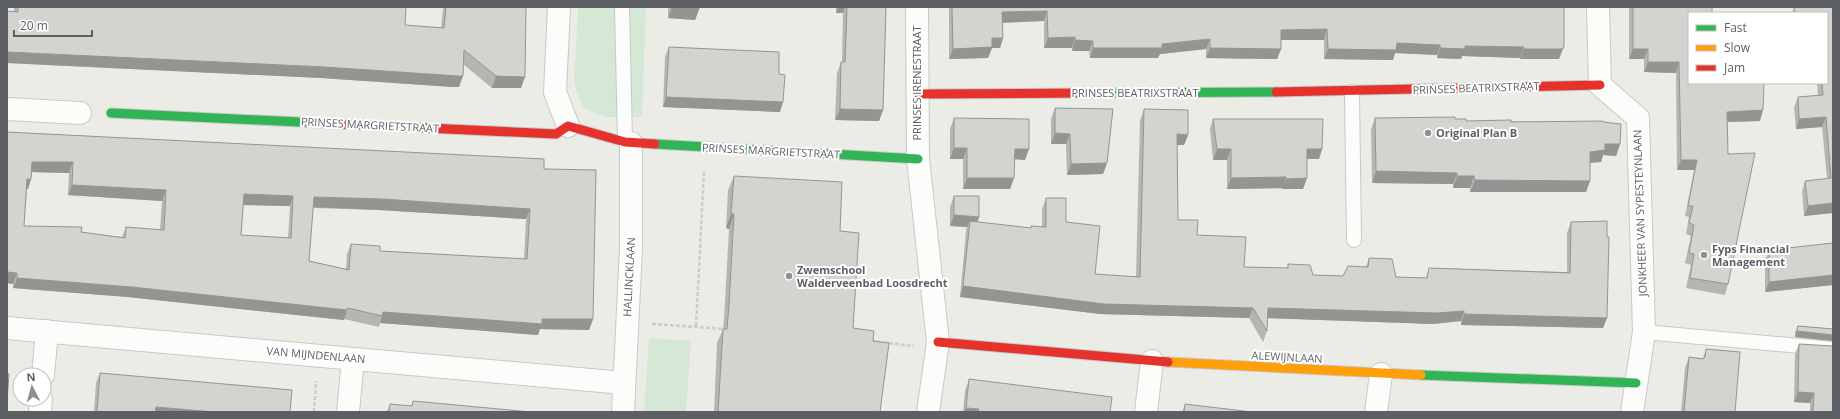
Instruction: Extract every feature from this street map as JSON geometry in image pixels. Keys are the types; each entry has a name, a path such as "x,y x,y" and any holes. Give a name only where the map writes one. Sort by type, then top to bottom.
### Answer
{"street":[{"path":"559,7 555,92 568,126"},
{"name":"PRINSES IRENESTRAAT","path":"917,7 918,159 938,342 928,412"},
{"path":"1598,7 1600,85"},
{"name":"PRINSES BEATRIXSTRAAT","path":"918,94 1352,92 1600,85"},
{"name":"JONKHEER VAN SYPESTEYNLAAN","path":"1600,85 1638,118 1644,332 1632,412"},
{"path":"7,109 80,112"},
{"name":"PRINSES MARGRIETSTRAAT","path":"111,113 556,134 568,126 628,142 918,159"},
{"name":"HALLINCKLAAN","path":"623,412 631,248 628,142"},
{"name":"VAN MIJNDENLAAN","path":"7,328 624,383"},
{"path":"44,367 47,332"},
{"name":"ALEWIJNLAAN","path":"938,342 1152,361 1381,374 1636,383"},
{"path":"348,412 352,359"},
{"path":"1146,412 1152,361"},
{"path":"1376,412 1381,374"}],"lane":[{"path":"622,7 628,142"},
{"path":"1352,92 1354,240"},
{"path":"1644,332 1833,349"}],"path":[{"path":"696,326 706,147"},
{"path":"644,324 732,329"},
{"path":"867,340 914,346"},
{"path":"314,412 319,356"}],"green space":[{"path":"578,7 646,7 642,117 605,117 582,107 574,82"},
{"path":"649,338 691,341 686,412 644,412"}],"building":[{"path":"18,7 406,7 405,25 444,28 446,7 526,7 525,77 496,76 464,50 463,76 325,67 7,52 7,11 18,12"},
{"path":"847,7 886,7 883,110 840,109 841,62 845,62"},
{"path":"952,7 1564,7 1564,46 1563,49 1524,49 1524,47 1465,46 1465,49 1440,48 1440,45 1397,43 1396,50 1328,49 1327,29 1281,30 1281,49 1210,48 1210,39 1162,44 1162,48 1093,48 1093,41 1075,40 1075,37 1048,38 1047,11 1002,12 1003,38 992,38 992,47 953,49"},
{"path":"1633,7 1712,7 1712,12 1688,12 1688,84 1764,84 1763,110 1727,112 1728,154 1755,153 1728,284 1690,278 1694,254 1689,253 1694,225 1689,223 1693,206 1688,206 1697,160 1681,160 1679,62 1648,62 1648,49 1633,49"},
{"path":"1794,7 1833,7 1833,203 1808,206 1805,181 1831,178 1826,117 1799,119 1798,97 1823,95 1822,84 1828,84 1828,12 1795,12"},
{"path":"669,47 779,52 779,74 785,75 783,102 666,97"},
{"path":"1055,108 1113,109 1107,163 1071,164 1070,134 1055,133"},
{"path":"1144,109 1188,110 1188,135 1177,134 1178,220 1198,220 1197,235 1246,237 1244,267 1288,268 1288,264 1310,265 1313,275 1343,276 1348,266 1368,267 1369,258 1392,259 1396,277 1427,278 1429,268 1570,273 1571,222 1607,221 1607,237 1609,237 1607,318 1464,314 1464,311 1437,313 1268,308 1267,331 1253,308 1104,304 963,286 970,221 1031,228 1031,226 1046,227 1046,198 1066,198 1066,222 1100,226 1095,274 1140,277"},
{"path":"1455,117 1455,119 1466,119 1466,121 1603,121 1621,124 1620,144 1605,144 1605,150 1590,152 1590,181 1475,180 1474,176 1457,176 1457,173 1376,171 1375,118"},
{"path":"954,118 1029,119 1029,149 1015,149 1014,178 967,178 967,148 954,148"},
{"path":"1213,119 1323,119 1322,149 1307,149 1307,178 1231,178 1231,149 1217,149"},
{"path":"7,132 544,159 544,169 596,170 593,319 542,319 542,324 383,312 382,316 348,308 347,310 132,287 17,278 17,273 7,272","holes":["32,162 73,162 72,185 166,190 164,230 126,227 125,238 81,232 82,227 24,226 27,179 31,179","244,194 293,196 291,238 241,235","314,197 382,199 530,209 527,259 380,251 380,246 351,244 349,270 309,261"]},
{"path":"734,176 842,182 840,231 859,233 853,328 874,331 873,341 889,343 880,412 718,412 723,329 727,329 729,305 734,214 731,214"},
{"path":"954,196 979,196 979,217 954,215"},
{"path":"1833,243 1833,275 1769,282 1769,250"},
{"path":"1798,326 1833,329 1833,335 1797,331"},
{"path":"1799,344 1833,346 1833,412 1813,412 1814,393 1798,392"},
{"path":"1706,349 1740,352 1735,412 1684,412 1689,357 1703,359 1705,357"},
{"path":"7,373 9,374 7,401"},
{"path":"100,373 292,390 290,412 214,412 156,407 155,412 97,412"},
{"path":"969,379 1112,397 1110,412 978,412 979,409 966,408"},
{"path":"413,401 531,412 389,412 390,404 412,406"},
{"path":"1185,404 1252,412 1184,412"}],"traffic: fast":[{"path":"1086,93 1276,92"},
{"path":"111,113 340,124"},
{"path":"655,144 918,159"},
{"path":"1421,375 1636,383"}],"traffic: slow":[{"path":"1168,362 1421,375"}],"traffic: jam":[{"path":"1276,92 1600,85"},
{"path":"918,94 1086,93"},
{"path":"340,124 556,134 568,126 625,142 655,144"},
{"path":"938,342 1168,362"}],"place":[{"name":"Original Plan B","path":"1428,133"},
{"name":"Fyps Financial Management","path":"1704,255"},
{"name":"Zwemschool Walderveenbad Loosdrecht","path":"789,276"}]}
